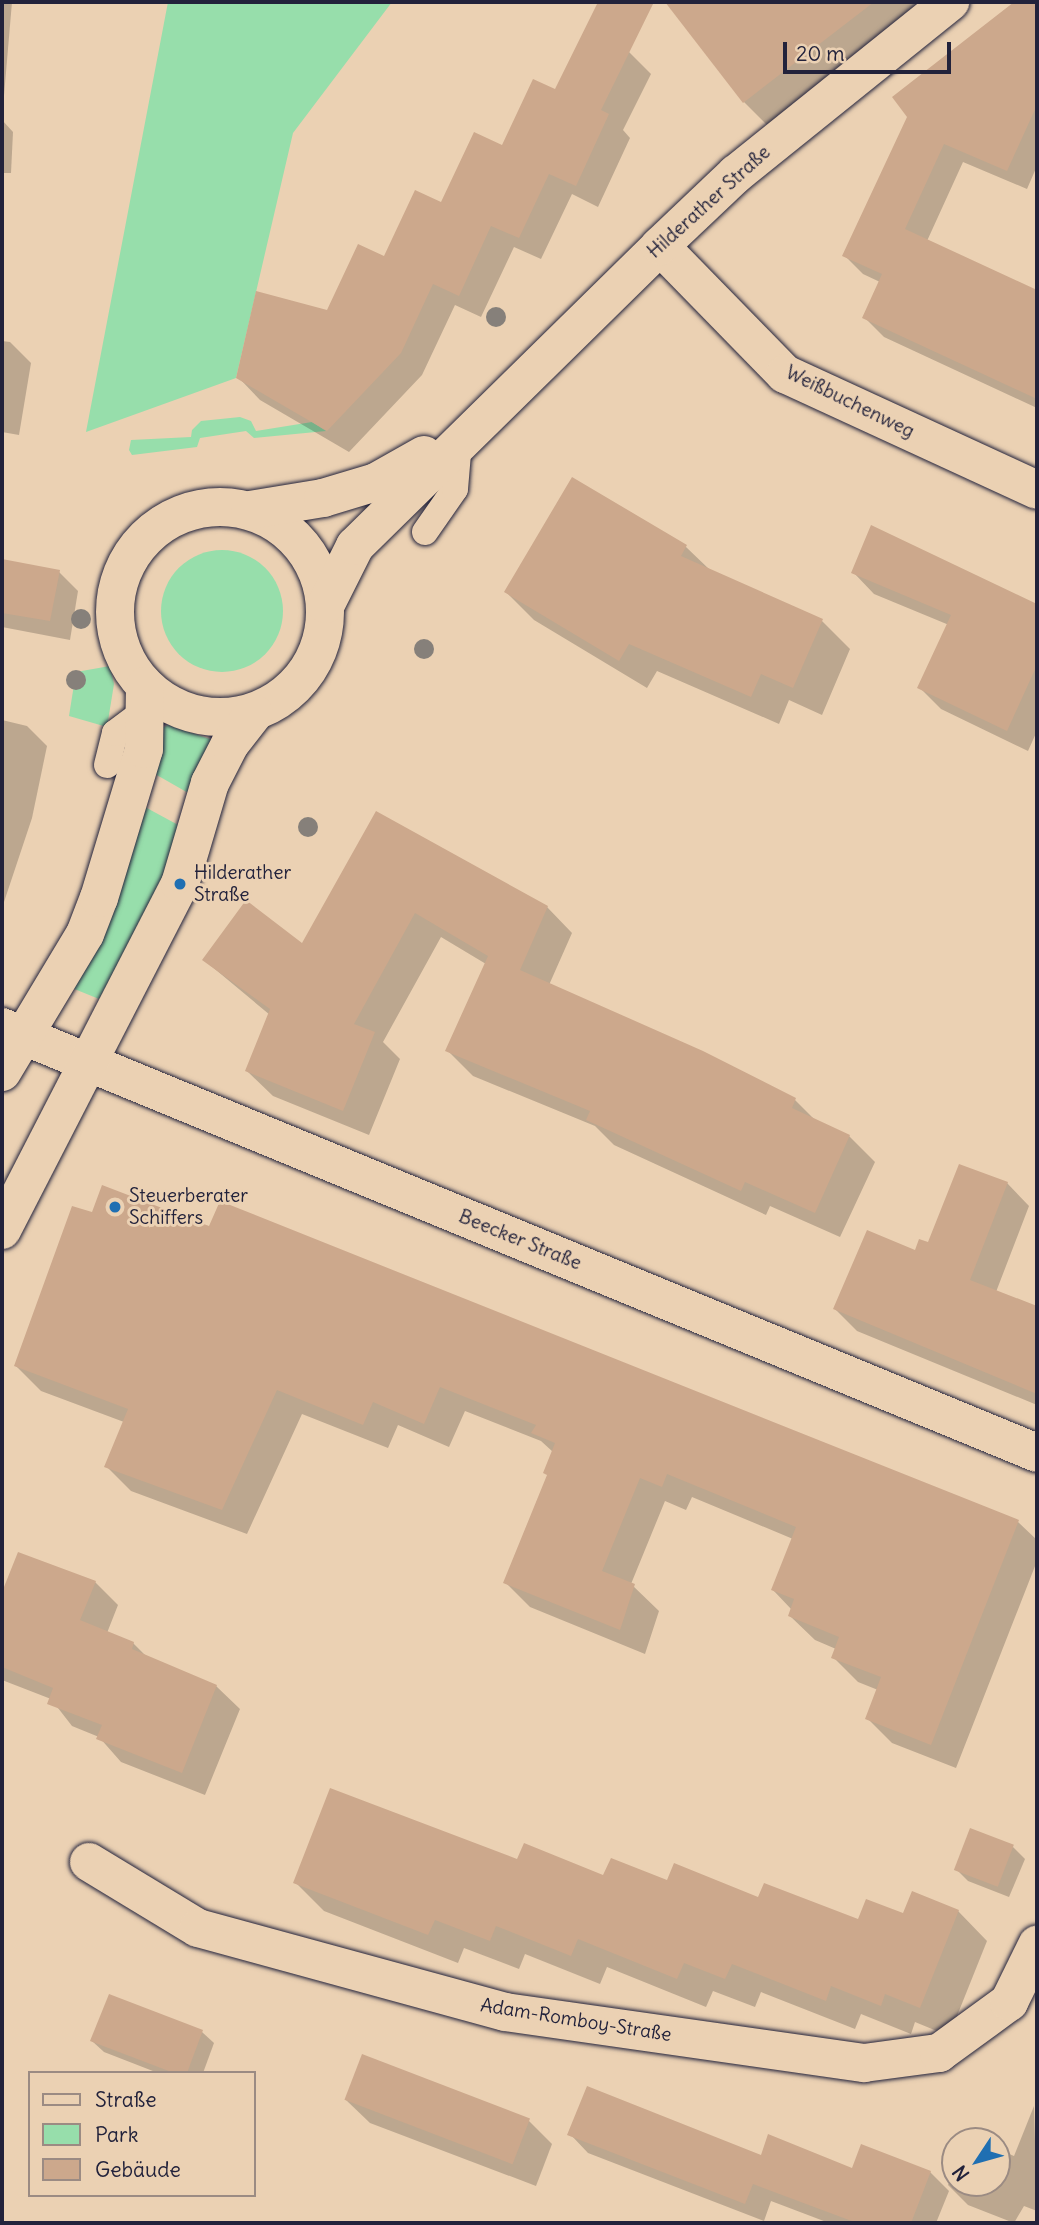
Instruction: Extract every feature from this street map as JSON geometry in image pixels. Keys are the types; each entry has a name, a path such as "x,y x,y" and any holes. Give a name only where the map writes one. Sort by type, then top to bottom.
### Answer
{"street":[{"name":"Hilderather Straße","path":"326,604 355,546 470,429 736,174 950,2"},
{"name":"Weißbuchenweg","path":"660,246 785,374 1037,490"},
{"name":"Hilderather Straße","path":"250,510 323,498 376,482 470,429"},
{"path":"2,1072 13,1032 85,934 140,767 145,698 124,655 114,620 118,583 133,553 155,529 183,513 216,506 250,510 287,530 314,563 326,604 323,639 309,671 285,696 254,713 215,718 145,698"},
{"path":"2,1230 86,1062 180,884 210,783 230,744 254,713"},
{"name":"Beecker Straße","path":"13,1032 1037,1453"},
{"name":"Adam-Romboy-Straße","path":"89,1862 198,1928 505,2012 864,2063 939,2053 1009,2001 1037,1945"}],"lane":[{"path":"425,532 455,489 470,429"},
{"path":"107,765 115,733 145,698"}],"green space":[{"path":"168,2 392,2 293,133 236,378 86,432"},
{"path":"240,417 251,421 256,431 312,422 326,431 254,438 246,431 200,438 197,447 132,455 129,450 131,440 191,437 192,430 201,421"},
{"path":"222,550 245,555 265,568 278,588 283,611 278,634 265,654 245,667 222,672 199,667 179,654 166,634 161,611 166,588 179,568 199,555"},
{"path":"110,666 114,684 107,727 69,716 76,672"},
{"path":"168,725 213,740 190,794 155,774 162,728"},
{"path":"145,807 180,826 161,885 99,999 72,988"}],"building":[{"path":"598,2 654,2 601,110 609,114 576,186 549,174 519,238 491,226 459,296 433,284 401,353 327,431 236,378 256,291 327,310 358,244 384,256 415,190 441,202 474,132 502,145 533,79 555,89"},
{"path":"665,2 874,2 743,103"},
{"path":"1014,2 1037,2 1037,105 1007,171 944,144 905,229 1037,290 1037,399 862,318 882,274 842,256 907,117 892,97"},
{"path":"572,477 687,545 681,556 823,619 793,688 761,674 751,697 629,644 619,661 504,592"},
{"path":"871,525 1037,604 1037,665 1007,731 917,688 951,615 851,573"},
{"path":"2,559 60,570 50,621 2,613"},
{"path":"376,811 548,906 520,970 703,1051 796,1098 792,1108 850,1135 815,1213 745,1182 741,1191 586,1120 590,1111 445,1051 488,956 415,913 354,1024 375,1032 343,1111 245,1071 270,1009 202,960 246,900 302,943"},
{"path":"959,1164 1008,1182 970,1280 1037,1306 1037,1394 833,1309 867,1230 915,1250 919,1239 928,1242"},
{"path":"102,1185 209,1226 220,1201 1019,1520 931,1745 865,1719 881,1677 831,1658 839,1637 788,1616 794,1599 771,1590 796,1527 667,1474 662,1487 640,1478 602,1571 635,1584 620,1630 503,1583 547,1475 543,1473 555,1443 531,1433 536,1425 440,1387 424,1424 373,1402 363,1425 277,1390 222,1510 104,1467 128,1409 14,1366 72,1206 92,1212"},
{"path":"18,1552 96,1581 80,1620 134,1642 132,1649 217,1685 182,1773 96,1739 102,1725 47,1704 53,1688 2,1667 2,1592"},
{"path":"330,1788 517,1859 524,1843 603,1875 611,1858 667,1880 674,1863 758,1897 764,1883 858,1919 866,1899 903,1913 912,1891 959,1910 920,2008 885,1994 881,2006 831,1986 826,2001 732,1964 725,1979 684,1963 677,1979 578,1939 571,1956 496,1926 490,1941 435,1920 428,1935 293,1883"},
{"path":"970,1828 1014,1845 998,1887 954,1870"},
{"path":"109,1994 203,2030 188,2071 169,2071 90,2041"},
{"path":"362,2054 530,2119 512,2164 344,2100"},
{"path":"587,2086 761,2155 768,2134 852,2168 861,2144 931,2171 911,2223 857,2223 753,2184 745,2204 567,2135"}],"place":[{"name":"Hilderather Straße","path":"180,884"},
{"name":"Steuerberater Schiffers","path":"115,1207"}]}
